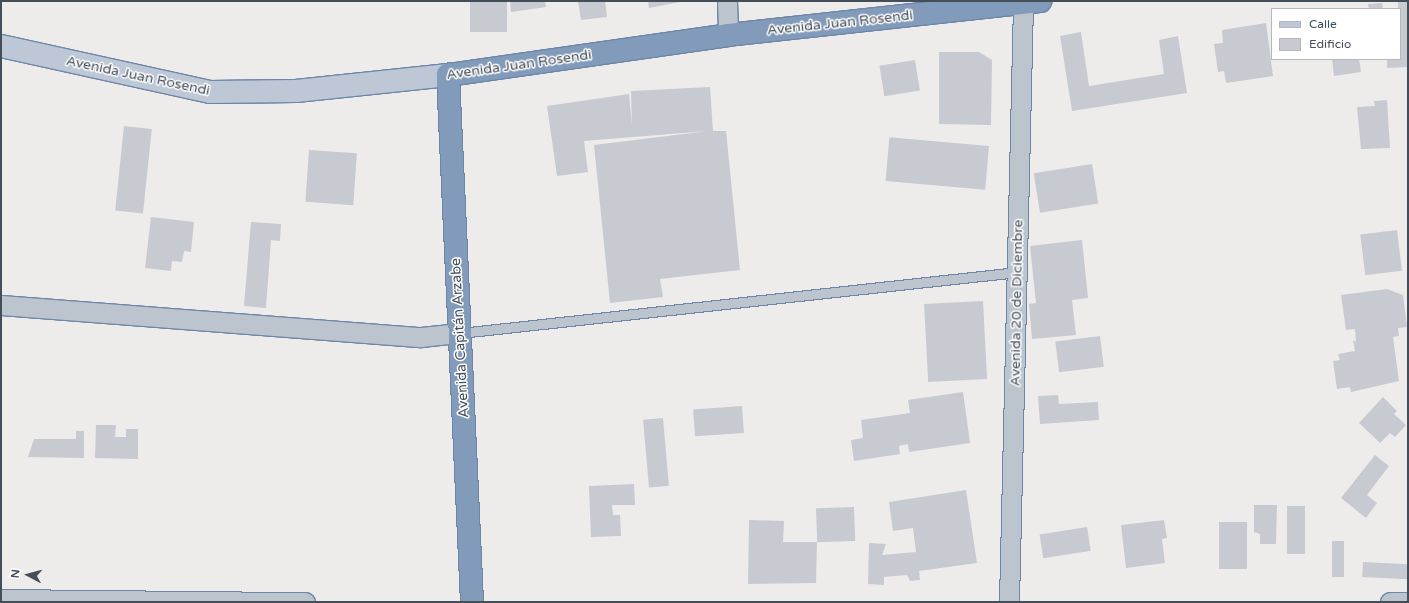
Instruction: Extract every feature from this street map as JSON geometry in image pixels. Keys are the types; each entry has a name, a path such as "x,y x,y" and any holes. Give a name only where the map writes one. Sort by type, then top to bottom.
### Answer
{"highway":[{"name":"Avenida Juan Rosendi","path":"448,75 728,35 1031,2"},
{"name":"Avenida Capitán Arzabe","path":"448,75 472,602"}],"main road":[{"name":"Avenida Juan Rosendi","path":"1,46 210,92 296,91 448,75"}],"street":[{"path":"727,1 728,35"},
{"name":"Avenida 20 de Diciembre","path":"1009,602 1018,272 1031,2"},
{"path":"1,306 421,337 460,332"},
{"path":"1,599 305,602"},
{"path":"1390,602 1408,602"}],"lane":[{"path":"460,332 1018,272"}],"building":[{"path":"470,1 507,1 507,32 470,32"},
{"path":"510,1 545,1 546,7 511,12"},
{"path":"578,1 605,1 607,17 581,20"},
{"path":"648,1 685,1 649,8"},
{"path":"1398,1 1408,1 1408,67 1387,68 1387,60 1401,60 1401,8 1398,8"},
{"path":"1382,3 1383,8 1369,8 1368,4"},
{"path":"1266,23 1273,76 1226,83 1224,71 1218,72 1214,44 1223,43 1222,30"},
{"path":"1081,32 1089,86 1164,74 1159,40 1178,36 1187,93 1072,111 1060,36"},
{"path":"939,52 979,52 992,60 991,125 939,124"},
{"path":"915,60 920,91 884,96 879,66"},
{"path":"1332,60 1359,60 1361,72 1334,76"},
{"path":"710,87 713,131 726,131 740,270 660,279 663,297 610,303 594,145 708,131 584,141 588,172 557,176 547,106 629,94 632,125 631,91"},
{"path":"1387,100 1390,148 1361,149 1357,107 1375,106 1374,101"},
{"path":"124,126 152,129 143,213 115,211"},
{"path":"889,137 989,146 985,190 886,181"},
{"path":"309,150 357,153 353,205 305,202"},
{"path":"1092,164 1098,204 1040,213 1034,173"},
{"path":"151,217 194,222 191,252 184,251 182,262 172,261 171,271 145,268"},
{"path":"251,222 281,224 280,241 271,240 266,308 244,306"},
{"path":"1397,230 1402,271 1365,275 1360,235"},
{"path":"1082,240 1088,298 1072,300 1076,335 1032,339 1029,304 1036,303 1030,246"},
{"path":"1387,289 1403,295 1407,327 1398,328 1399,336 1393,337 1399,381 1351,392 1350,387 1337,389 1333,361 1340,360 1338,354 1355,351 1353,340 1356,342 1355,329 1346,330 1341,295"},
{"path":"983,301 987,379 928,382 924,304"},
{"path":"1100,336 1104,367 1059,372 1055,341"},
{"path":"963,392 970,443 909,452 908,444 899,446 900,454 854,461 851,440 863,438 861,420 910,413 908,400"},
{"path":"1058,395 1059,404 1098,402 1099,420 1040,424 1038,396"},
{"path":"1383,397 1397,411 1394,414 1406,425 1395,437 1390,433 1380,443 1359,423"},
{"path":"742,406 744,433 695,436 693,409"},
{"path":"663,418 669,486 649,487 643,420"},
{"path":"96,425 116,425 115,437 126,437 126,429 138,429 138,459 95,458"},
{"path":"76,431 84,431 84,458 28,457 34,439 76,439"},
{"path":"1375,455 1389,466 1367,495 1377,503 1366,518 1341,498"},
{"path":"634,484 635,505 612,505 613,515 620,515 621,536 591,537 589,486"},
{"path":"966,490 977,563 919,571 920,580 910,581 907,575 884,577 884,585 868,584 869,543 886,544 882,555 916,552 913,528 893,531 889,502"},
{"path":"1254,505 1277,505 1276,544 1260,544 1260,534 1254,532"},
{"path":"1287,506 1305,506 1305,554 1287,554"},
{"path":"854,507 855,541 817,542 816,508"},
{"path":"749,520 784,521 783,542 817,542 816,583 748,584"},
{"path":"1164,520 1167,538 1162,539 1165,563 1126,568 1121,525"},
{"path":"1219,522 1247,522 1247,569 1219,569"},
{"path":"1087,527 1091,551 1043,558 1040,535"},
{"path":"1332,541 1344,541 1344,577 1332,577"},
{"path":"1363,562 1408,564 1407,579 1362,577"}]}
